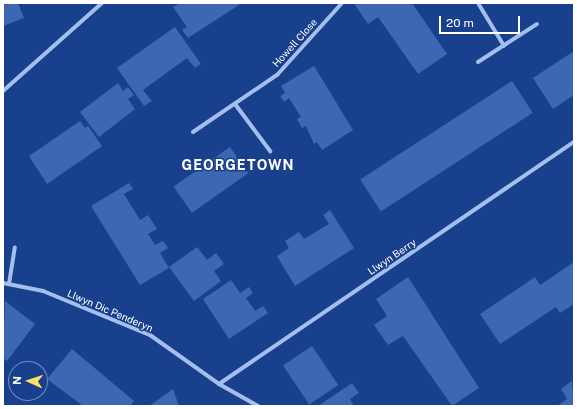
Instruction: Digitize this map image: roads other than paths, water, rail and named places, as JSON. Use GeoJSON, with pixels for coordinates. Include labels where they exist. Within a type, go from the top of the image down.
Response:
{"type":"FeatureCollection","features":[{"type":"Feature","properties":{"kind":"street"},"geometry":{"type":"LineString","coordinates":[[3,91],[102,3]]}},
{"type":"Feature","properties":{"kind":"street","name":"Howell Close"},"geometry":{"type":"LineString","coordinates":[[193,132],[277,75],[342,3]]}},
{"type":"Feature","properties":{"kind":"street"},"geometry":{"type":"LineString","coordinates":[[478,3],[504,46]]}},
{"type":"Feature","properties":{"kind":"street"},"geometry":{"type":"LineString","coordinates":[[478,62],[537,24]]}},
{"type":"Feature","properties":{"kind":"street"},"geometry":{"type":"LineString","coordinates":[[236,104],[270,151]]}},
{"type":"Feature","properties":{"kind":"street","name":"Llwyn Berry"},"geometry":{"type":"LineString","coordinates":[[219,384],[574,142]]}},
{"type":"Feature","properties":{"kind":"street"},"geometry":{"type":"LineString","coordinates":[[9,284],[15,247]]}},
{"type":"Feature","properties":{"kind":"street","name":"Llwyn Dic Penderyn"},"geometry":{"type":"LineString","coordinates":[[3,283],[43,291],[150,336],[219,384],[258,406]]}},
{"type":"Feature","properties":{"kind":"district","name":"GEORGETOWN"},"geometry":{"type":"Point","coordinates":[238,165]}}]}
